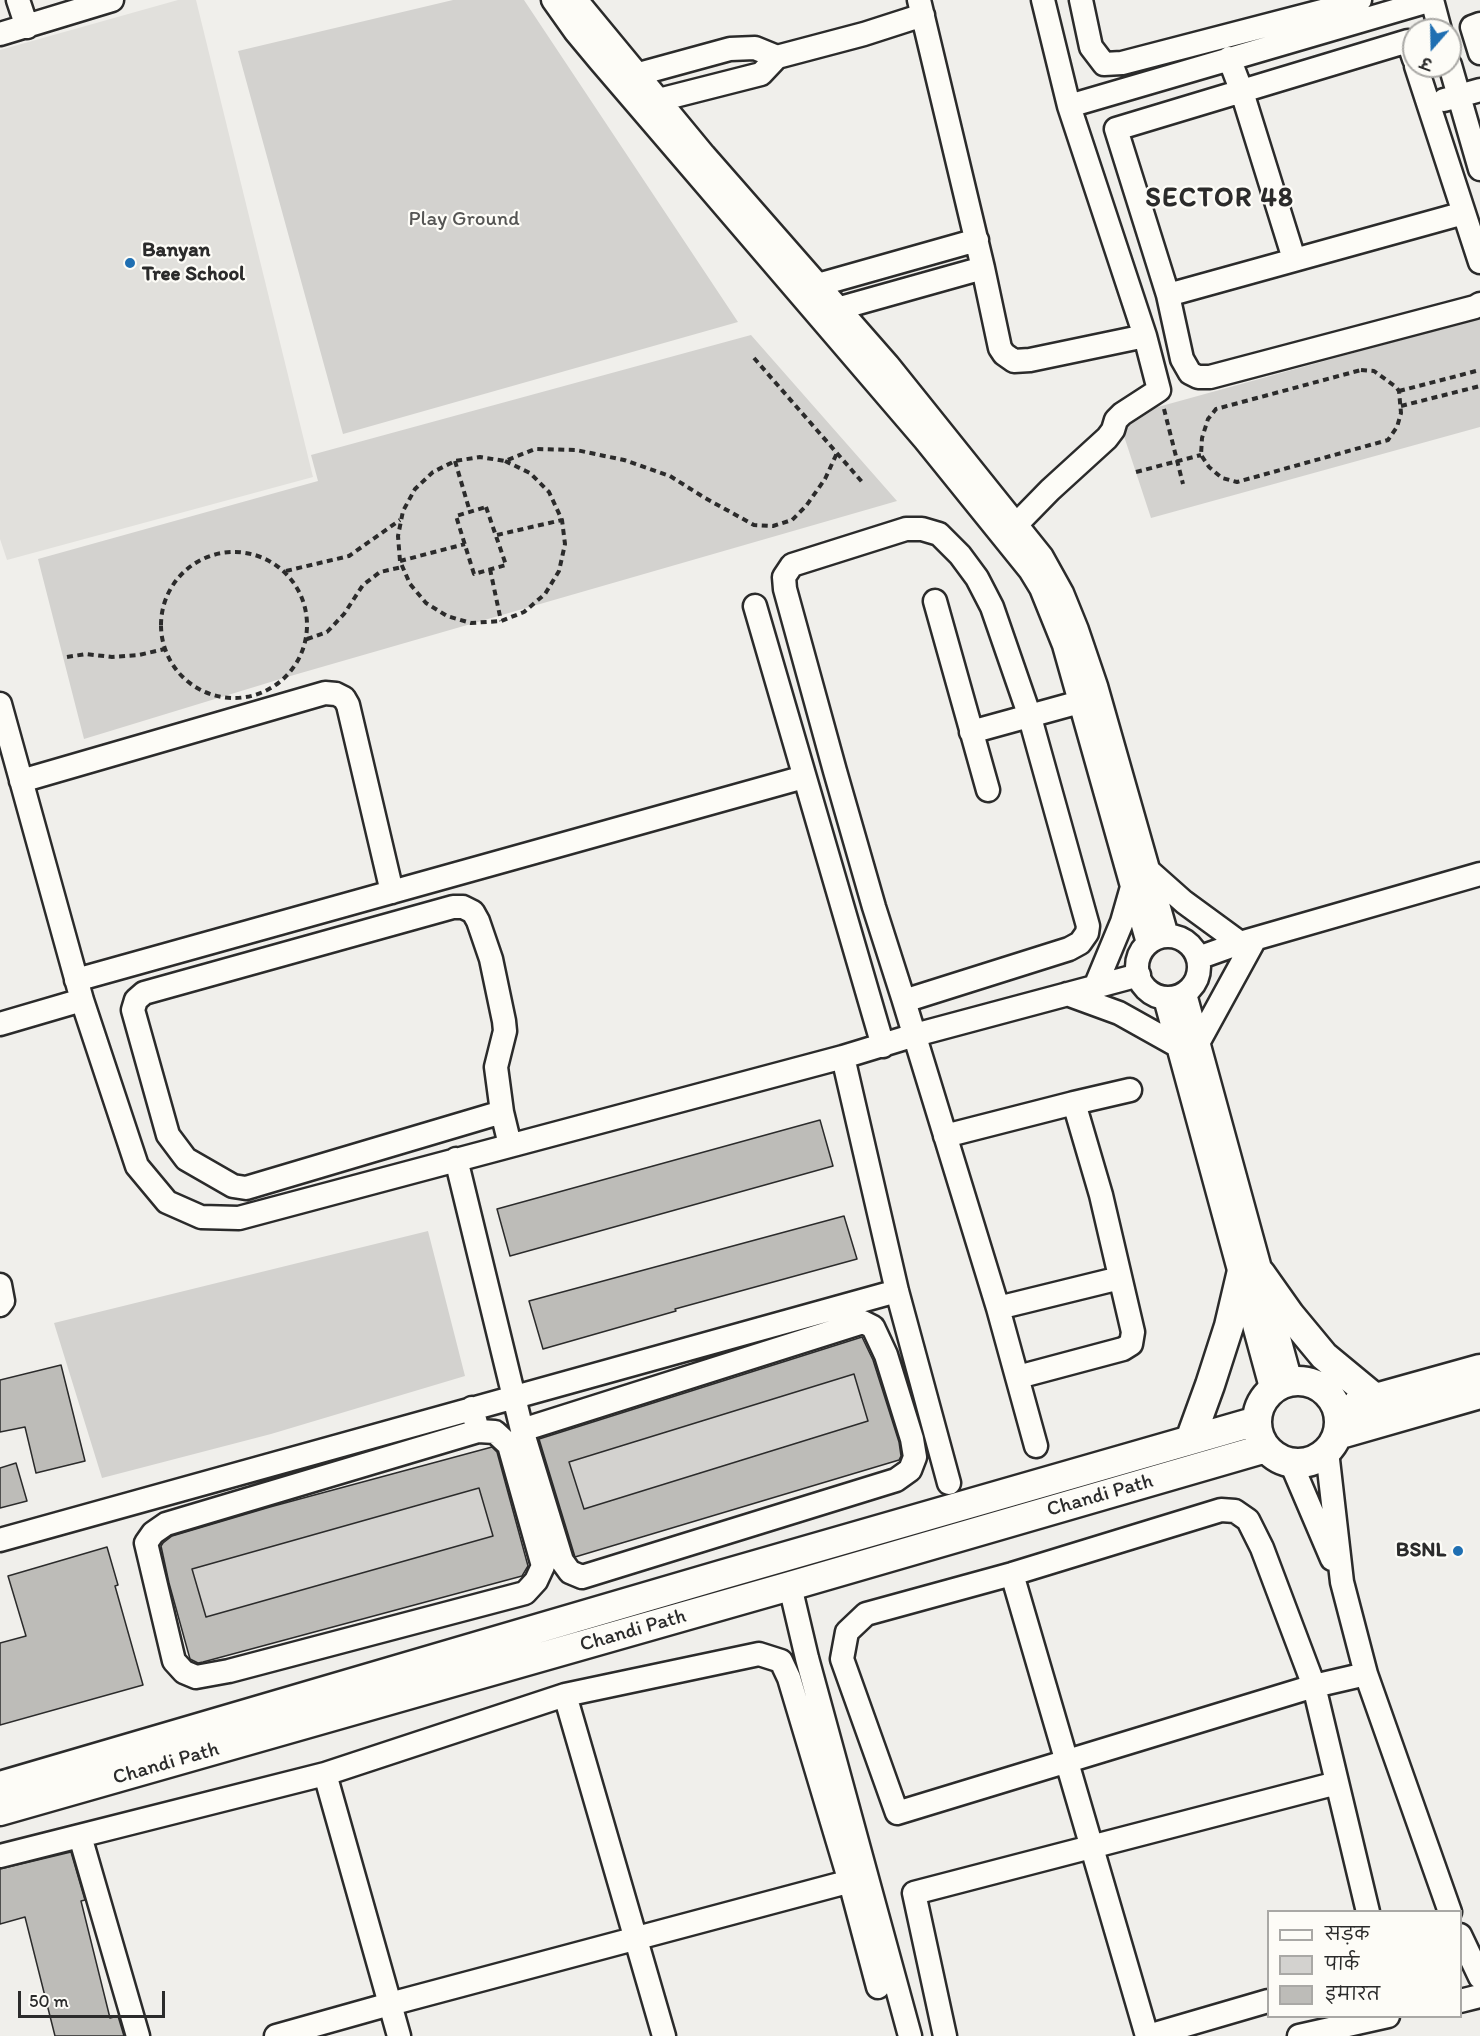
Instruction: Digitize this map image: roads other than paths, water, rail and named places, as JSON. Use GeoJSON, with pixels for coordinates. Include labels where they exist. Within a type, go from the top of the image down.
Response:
{"type":"FeatureCollection","features":[{"type":"Feature","properties":{"kind":"main road"},"geometry":{"type":"LineString","coordinates":[[1248,1263],[1324,1356],[1376,1399]]}},
{"type":"Feature","properties":{"kind":"main road"},"geometry":{"type":"LineString","coordinates":[[1190,1440],[1210,1385],[1248,1263]]}},
{"type":"Feature","properties":{"kind":"main road"},"geometry":{"type":"LineString","coordinates":[[1334,1432],[1330,1397],[1319,1388],[1305,1382],[1282,1386],[1264,1399],[1259,1410],[1257,1421],[1259,1435],[1266,1448],[1277,1457],[1291,1463],[1310,1461],[1334,1432],[1376,1399],[1480,1369]]}},
{"type":"Feature","properties":{"kind":"main road"},"geometry":{"type":"LineString","coordinates":[[1334,1432],[1480,1394]]}},
{"type":"Feature","properties":{"kind":"main road","name":"Chandi Path"},"geometry":{"type":"LineString","coordinates":[[0,1786],[1257,1421]]}},
{"type":"Feature","properties":{"kind":"main road","name":"Chandi Path"},"geometry":{"type":"LineString","coordinates":[[0,1811],[1266,1448]]}},
{"type":"Feature","properties":{"kind":"street"},"geometry":{"type":"LineString","coordinates":[[18,0],[27,27]]}},
{"type":"Feature","properties":{"kind":"street"},"geometry":{"type":"LineString","coordinates":[[0,34],[112,0]]}},
{"type":"Feature","properties":{"kind":"street"},"geometry":{"type":"LineString","coordinates":[[553,0],[575,31],[627,77]]}},
{"type":"Feature","properties":{"kind":"street"},"geometry":{"type":"LineString","coordinates":[[576,0],[627,77],[828,311],[925,440],[1011,531],[1042,557],[1062,593],[1096,686],[1148,870],[1158,940]]}},
{"type":"Feature","properties":{"kind":"street"},"geometry":{"type":"LineString","coordinates":[[1011,531],[1078,463],[1107,438],[1116,420],[1122,414],[1159,390],[1145,336],[1069,106],[1043,0]]}},
{"type":"Feature","properties":{"kind":"street"},"geometry":{"type":"LineString","coordinates":[[1081,0],[1091,47],[1104,64],[1122,63],[1360,0]]}},
{"type":"Feature","properties":{"kind":"street"},"geometry":{"type":"LineString","coordinates":[[1069,106],[1432,0],[1437,18]]}},
{"type":"Feature","properties":{"kind":"street"},"geometry":{"type":"LineString","coordinates":[[648,103],[761,74],[777,57],[921,7],[977,240],[1000,348],[1004,354],[1014,361],[1030,360],[1145,336]]}},
{"type":"Feature","properties":{"kind":"street"},"geometry":{"type":"LineString","coordinates":[[1480,24],[1472,27],[1480,53]]}},
{"type":"Feature","properties":{"kind":"street"},"geometry":{"type":"LineString","coordinates":[[1402,43],[1116,129],[1168,295],[1182,359],[1190,373],[1198,377],[1210,377],[1480,304]]}},
{"type":"Feature","properties":{"kind":"street"},"geometry":{"type":"LineString","coordinates":[[627,77],[730,49],[755,48],[777,57]]}},
{"type":"Feature","properties":{"kind":"street"},"geometry":{"type":"LineString","coordinates":[[1229,58],[1242,92],[1294,259]]}},
{"type":"Feature","properties":{"kind":"street"},"geometry":{"type":"LineString","coordinates":[[1420,78],[1480,262]]}},
{"type":"Feature","properties":{"kind":"street"},"geometry":{"type":"LineString","coordinates":[[1459,78],[1469,93],[1480,169]]}},
{"type":"Feature","properties":{"kind":"street"},"geometry":{"type":"LineString","coordinates":[[1429,105],[1469,93]]}},
{"type":"Feature","properties":{"kind":"street"},"geometry":{"type":"LineString","coordinates":[[1168,295],[1464,213]]}},
{"type":"Feature","properties":{"kind":"street"},"geometry":{"type":"LineString","coordinates":[[808,288],[977,240]]}},
{"type":"Feature","properties":{"kind":"street"},"geometry":{"type":"LineString","coordinates":[[828,311],[983,268]]}},
{"type":"Feature","properties":{"kind":"street"},"geometry":{"type":"LineString","coordinates":[[904,1000],[1069,949],[1080,943],[1087,933],[1088,926],[1029,714],[992,607],[960,555],[939,534],[922,529],[906,529],[792,565],[784,576],[785,589],[874,907],[998,1308],[1036,1446]]}},
{"type":"Feature","properties":{"kind":"street"},"geometry":{"type":"LineString","coordinates":[[1011,531],[1041,588],[1064,645],[1132,886],[1158,940]]}},
{"type":"Feature","properties":{"kind":"street"},"geometry":{"type":"LineString","coordinates":[[935,601],[987,790]]}},
{"type":"Feature","properties":{"kind":"street"},"geometry":{"type":"LineString","coordinates":[[755,606],[883,1046]]}},
{"type":"Feature","properties":{"kind":"street"},"geometry":{"type":"LineString","coordinates":[[21,781],[325,693],[336,694],[344,698],[348,705],[392,892]]}},
{"type":"Feature","properties":{"kind":"street"},"geometry":{"type":"LineString","coordinates":[[971,732],[1029,714],[1080,702]]}},
{"type":"Feature","properties":{"kind":"street"},"geometry":{"type":"LineString","coordinates":[[0,704],[79,990],[137,1166],[167,1202],[201,1217],[239,1218],[843,1057],[915,1035],[1139,975]]}},
{"type":"Feature","properties":{"kind":"street"},"geometry":{"type":"LineString","coordinates":[[0,1024],[79,990],[125,966],[804,777]]}},
{"type":"Feature","properties":{"kind":"street"},"geometry":{"type":"LineString","coordinates":[[1148,870],[1184,902],[1248,941]]}},
{"type":"Feature","properties":{"kind":"street"},"geometry":{"type":"LineString","coordinates":[[1198,958],[1248,941],[1480,874]]}},
{"type":"Feature","properties":{"kind":"street"},"geometry":{"type":"LineString","coordinates":[[1095,987],[1122,922],[1132,886]]}},
{"type":"Feature","properties":{"kind":"street"},"geometry":{"type":"LineString","coordinates":[[502,1112],[246,1188],[233,1186],[186,1160],[168,1135],[133,1010],[136,1000],[144,993],[453,907],[463,907],[474,912],[478,921],[491,959],[502,1010],[505,1031],[496,1067],[502,1112],[510,1145]]}},
{"type":"Feature","properties":{"kind":"street"},"geometry":{"type":"LineString","coordinates":[[1177,937],[1187,942],[1194,949],[1198,958],[1200,968],[1198,978],[1192,987],[1175,996],[1155,995],[1146,989],[1139,975],[1138,960],[1142,951],[1158,940],[1177,937]]}},
{"type":"Feature","properties":{"kind":"street"},"geometry":{"type":"LineString","coordinates":[[1188,1045],[1248,941]]}},
{"type":"Feature","properties":{"kind":"street"},"geometry":{"type":"LineString","coordinates":[[125,966],[136,1000]]}},
{"type":"Feature","properties":{"kind":"street"},"geometry":{"type":"LineString","coordinates":[[1067,994],[1188,1045]]}},
{"type":"Feature","properties":{"kind":"street"},"geometry":{"type":"LineString","coordinates":[[1175,996],[1282,1386]]}},
{"type":"Feature","properties":{"kind":"street"},"geometry":{"type":"LineString","coordinates":[[843,1057],[897,1291],[949,1482]]}},
{"type":"Feature","properties":{"kind":"street"},"geometry":{"type":"LineString","coordinates":[[945,1136],[1130,1090]]}},
{"type":"Feature","properties":{"kind":"street"},"geometry":{"type":"LineString","coordinates":[[1018,1377],[1124,1349],[1131,1344],[1133,1332],[1101,1195],[1074,1103]]}},
{"type":"Feature","properties":{"kind":"street"},"geometry":{"type":"LineString","coordinates":[[456,1160],[522,1430],[562,1561],[570,1572],[582,1577],[897,1480],[910,1470],[915,1457],[912,1439],[886,1355],[873,1327],[863,1322],[522,1430]]}},
{"type":"Feature","properties":{"kind":"street"},"geometry":{"type":"LineString","coordinates":[[998,1308],[1120,1278]]}},
{"type":"Feature","properties":{"kind":"street"},"geometry":{"type":"LineString","coordinates":[[0,1285],[3,1301],[0,1305]]}},
{"type":"Feature","properties":{"kind":"street"},"geometry":{"type":"LineString","coordinates":[[0,1540],[897,1291]]}},
{"type":"Feature","properties":{"kind":"street"},"geometry":{"type":"LineString","coordinates":[[472,1408],[478,1431]]}},
{"type":"Feature","properties":{"kind":"street"},"geometry":{"type":"LineString","coordinates":[[478,1431],[495,1432],[509,1445],[543,1566],[536,1581],[525,1593],[229,1671],[196,1677],[184,1672],[174,1661],[146,1543],[153,1533],[166,1524],[478,1431]]}},
{"type":"Feature","properties":{"kind":"street"},"geometry":{"type":"LineString","coordinates":[[1334,1432],[1342,1582]]}},
{"type":"Feature","properties":{"kind":"street"},"geometry":{"type":"LineString","coordinates":[[1291,1463],[1342,1582],[1366,1674],[1450,1910]]}},
{"type":"Feature","properties":{"kind":"street"},"geometry":{"type":"LineString","coordinates":[[146,1499],[153,1533]]}},
{"type":"Feature","properties":{"kind":"street"},"geometry":{"type":"LineString","coordinates":[[1366,1674],[1314,1686],[897,1813],[842,1659],[847,1632],[866,1614],[1012,1574],[1221,1510],[1235,1511],[1248,1520],[1262,1548],[1314,1686],[1368,1910]]}},
{"type":"Feature","properties":{"kind":"street"},"geometry":{"type":"LineString","coordinates":[[1012,1574],[1147,2036],[1267,2002]]}},
{"type":"Feature","properties":{"kind":"street"},"geometry":{"type":"LineString","coordinates":[[790,1586],[858,1879],[878,1987]]}},
{"type":"Feature","properties":{"kind":"street"},"geometry":{"type":"LineString","coordinates":[[0,1856],[325,1774],[566,1695],[759,1654],[781,1661],[789,1678],[910,2036]]}},
{"type":"Feature","properties":{"kind":"street"},"geometry":{"type":"LineString","coordinates":[[566,1695],[664,2036]]}},
{"type":"Feature","properties":{"kind":"street"},"geometry":{"type":"LineString","coordinates":[[325,1774],[399,2036]]}},
{"type":"Feature","properties":{"kind":"street"},"geometry":{"type":"LineString","coordinates":[[945,2036],[914,1893],[1337,1783]]}},
{"type":"Feature","properties":{"kind":"street"},"geometry":{"type":"LineString","coordinates":[[80,1836],[138,2036]]}},
{"type":"Feature","properties":{"kind":"street"},"geometry":{"type":"LineString","coordinates":[[276,2036],[858,1879]]}},
{"type":"Feature","properties":{"kind":"street"},"geometry":{"type":"LineString","coordinates":[[1462,1937],[1480,1977]]}},
{"type":"Feature","properties":{"kind":"street"},"geometry":{"type":"LineString","coordinates":[[1462,2001],[1480,1996]]}},
{"type":"Feature","properties":{"kind":"street"},"geometry":{"type":"LineString","coordinates":[[1299,2036],[1379,2018]]}},
{"type":"Feature","properties":{"kind":"place","name":"Banyan Tree School"},"geometry":{"type":"Point","coordinates":[130,263]}},
{"type":"Feature","properties":{"kind":"place","name":"BSNL"},"geometry":{"type":"Point","coordinates":[1458,1551]}},
{"type":"Feature","properties":{"kind":"district","name":"SECTOR 48"},"geometry":{"type":"Point","coordinates":[1220,199]}},
{"type":"Feature","properties":{"kind":"park label","name":"Play Ground"},"geometry":{"type":"Point","coordinates":[464,220]}}]}
